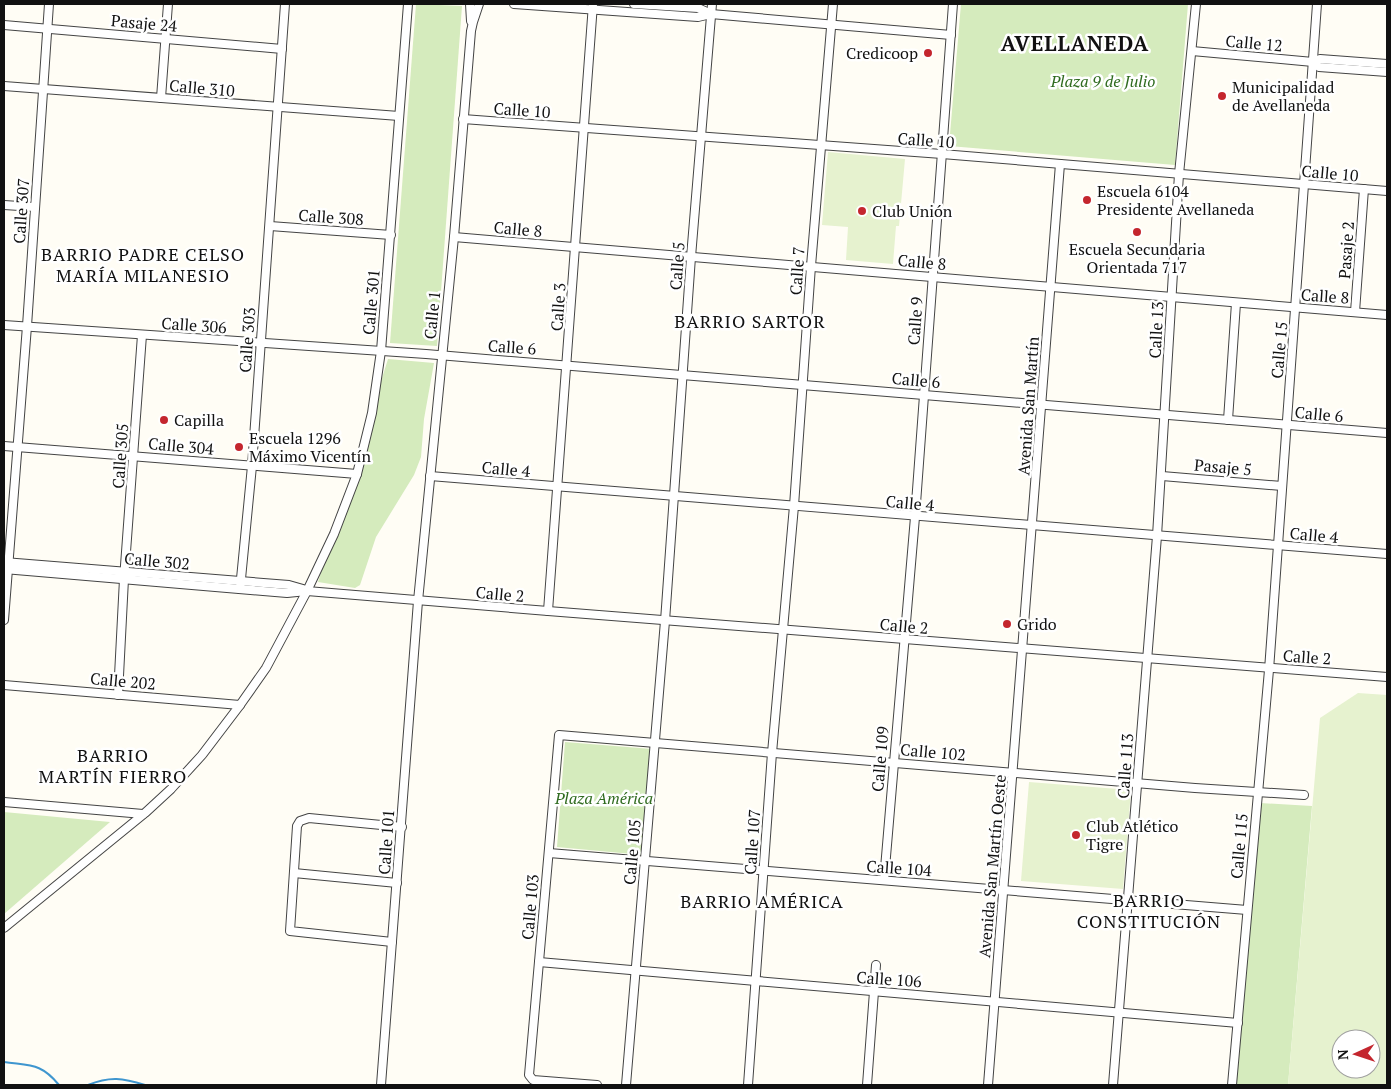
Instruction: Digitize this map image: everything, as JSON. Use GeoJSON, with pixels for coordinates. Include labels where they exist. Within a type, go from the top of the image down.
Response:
{"type":"FeatureCollection","features":[{"type":"Feature","properties":{"kind":"street","name":"Calle 307"},"geometry":{"type":"LineString","coordinates":[[4,620],[6,566],[18,447],[49,4]]}},
{"type":"Feature","properties":{"kind":"street"},"geometry":{"type":"LineString","coordinates":[[161,98],[168,4]]}},
{"type":"Feature","properties":{"kind":"street","name":"Calle 303"},"geometry":{"type":"LineString","coordinates":[[240,585],[252,466],[285,4]]}},
{"type":"Feature","properties":{"kind":"street","name":"Calle 301"},"geometry":{"type":"LineString","coordinates":[[4,928],[144,814],[186,773],[240,705],[266,668],[307,591],[334,534],[357,474],[372,413],[381,351],[408,4]]}},
{"type":"Feature","properties":{"kind":"street","name":"Calle 1"},"geometry":{"type":"LineString","coordinates":[[418,601],[454,237],[471,31],[470,4]]}},
{"type":"Feature","properties":{"kind":"street","name":"Calle 1"},"geometry":{"type":"LineString","coordinates":[[471,31],[479,4]]}},
{"type":"Feature","properties":{"kind":"street"},"geometry":{"type":"LineString","coordinates":[[514,4],[593,6],[698,17],[711,14],[951,35]]}},
{"type":"Feature","properties":{"kind":"street"},"geometry":{"type":"LineString","coordinates":[[634,4],[698,8],[711,14]]}},
{"type":"Feature","properties":{"kind":"street","name":"Calle 5"},"geometry":{"type":"LineString","coordinates":[[665,621],[700,137],[712,4]]}},
{"type":"Feature","properties":{"kind":"street","name":"Calle 7"},"geometry":{"type":"LineString","coordinates":[[784,630],[833,4]]}},
{"type":"Feature","properties":{"kind":"street","name":"Calle 9"},"geometry":{"type":"LineString","coordinates":[[904,639],[954,4]]}},
{"type":"Feature","properties":{"kind":"street","name":"Calle 13"},"geometry":{"type":"LineString","coordinates":[[1147,658],[1162,476],[1179,174],[1196,4]]}},
{"type":"Feature","properties":{"kind":"street","name":"Calle 15"},"geometry":{"type":"LineString","coordinates":[[1269,668],[1318,4]]}},
{"type":"Feature","properties":{"kind":"street","name":"Calle 3"},"geometry":{"type":"LineString","coordinates":[[548,611],[593,6]]}},
{"type":"Feature","properties":{"kind":"street","name":"Pasaje 24"},"geometry":{"type":"LineString","coordinates":[[4,25],[282,49]]}},
{"type":"Feature","properties":{"kind":"street","name":"Calle 12"},"geometry":{"type":"LineString","coordinates":[[1192,51],[1313,62],[1320,59],[1387,64]]}},
{"type":"Feature","properties":{"kind":"street","name":"Calle 12"},"geometry":{"type":"LineString","coordinates":[[1313,62],[1319,67],[1387,72]]}},
{"type":"Feature","properties":{"kind":"street","name":"Calle 310"},"geometry":{"type":"LineString","coordinates":[[4,86],[398,116]]}},
{"type":"Feature","properties":{"kind":"street","name":"Calle 10"},"geometry":{"type":"LineString","coordinates":[[463,119],[942,154],[1387,191]]}},
{"type":"Feature","properties":{"kind":"street","name":"Avenida San Martín"},"geometry":{"type":"LineString","coordinates":[[1023,649],[1060,164]]}},
{"type":"Feature","properties":{"kind":"street","name":"Pasaje 2"},"geometry":{"type":"LineString","coordinates":[[1355,312],[1364,189]]}},
{"type":"Feature","properties":{"kind":"street"},"geometry":{"type":"LineString","coordinates":[[4,204],[35,207]]}},
{"type":"Feature","properties":{"kind":"street","name":"Calle 308"},"geometry":{"type":"LineString","coordinates":[[270,226],[391,235]]}},
{"type":"Feature","properties":{"kind":"street","name":"Calle 8"},"geometry":{"type":"LineString","coordinates":[[454,237],[1387,315]]}},
{"type":"Feature","properties":{"kind":"street"},"geometry":{"type":"LineString","coordinates":[[1228,420],[1236,303]]}},
{"type":"Feature","properties":{"kind":"street","name":"Calle 306"},"geometry":{"type":"LineString","coordinates":[[4,324],[442,355]]}},
{"type":"Feature","properties":{"kind":"street","name":"Calle 305"},"geometry":{"type":"LineString","coordinates":[[118,695],[142,335]]}},
{"type":"Feature","properties":{"kind":"street","name":"Calle 6"},"geometry":{"type":"LineString","coordinates":[[442,355],[1387,433]]}},
{"type":"Feature","properties":{"kind":"street","name":"Calle 304"},"geometry":{"type":"LineString","coordinates":[[4,446],[357,474]]}},
{"type":"Feature","properties":{"kind":"street","name":"Calle 4"},"geometry":{"type":"LineString","coordinates":[[430,476],[1032,527],[1387,554]]}},
{"type":"Feature","properties":{"kind":"street","name":"Pasaje 5"},"geometry":{"type":"LineString","coordinates":[[1162,476],[1282,486]]}},
{"type":"Feature","properties":{"kind":"street","name":"Calle 302"},"geometry":{"type":"LineString","coordinates":[[6,566],[240,585],[287,593],[307,591],[418,601]]}},
{"type":"Feature","properties":{"kind":"street","name":"Calle 2"},"geometry":{"type":"LineString","coordinates":[[418,601],[1387,677]]}},
{"type":"Feature","properties":{"kind":"street","name":"Calle 101"},"geometry":{"type":"LineString","coordinates":[[381,1085],[418,601]]}},
{"type":"Feature","properties":{"kind":"street","name":"Calle 105"},"geometry":{"type":"LineString","coordinates":[[626,1085],[665,621]]}},
{"type":"Feature","properties":{"kind":"street","name":"Calle 107"},"geometry":{"type":"LineString","coordinates":[[748,1085],[772,753],[784,630]]}},
{"type":"Feature","properties":{"kind":"street","name":"Calle 109"},"geometry":{"type":"LineString","coordinates":[[884,880],[904,639]]}},
{"type":"Feature","properties":{"kind":"street","name":"Avenida San Martín Oeste"},"geometry":{"type":"LineString","coordinates":[[988,1085],[1023,649]]}},
{"type":"Feature","properties":{"kind":"street","name":"Calle 113"},"geometry":{"type":"LineString","coordinates":[[1113,1085],[1147,658]]}},
{"type":"Feature","properties":{"kind":"street","name":"Calle 115"},"geometry":{"type":"LineString","coordinates":[[1232,1085],[1269,668]]}},
{"type":"Feature","properties":{"kind":"street","name":"Calle 202"},"geometry":{"type":"LineString","coordinates":[[4,685],[240,705]]}},
{"type":"Feature","properties":{"kind":"street","name":"Calle 102"},"geometry":{"type":"LineString","coordinates":[[559,735],[1304,795]]}},
{"type":"Feature","properties":{"kind":"street","name":"Calle 103"},"geometry":{"type":"LineString","coordinates":[[559,735],[529,1075],[533,1080],[597,1085]]}},
{"type":"Feature","properties":{"kind":"street"},"geometry":{"type":"LineString","coordinates":[[4,802],[144,814]]}},
{"type":"Feature","properties":{"kind":"street"},"geometry":{"type":"LineString","coordinates":[[392,942],[290,931],[297,826],[300,821],[309,818],[402,827]]}},
{"type":"Feature","properties":{"kind":"street","name":"Calle 104"},"geometry":{"type":"LineString","coordinates":[[549,853],[1247,910]]}},
{"type":"Feature","properties":{"kind":"street"},"geometry":{"type":"LineString","coordinates":[[294,873],[397,883]]}},
{"type":"Feature","properties":{"kind":"street","name":"Calle 106"},"geometry":{"type":"LineString","coordinates":[[539,962],[875,992],[995,1000],[1238,1023]]}},
{"type":"Feature","properties":{"kind":"street"},"geometry":{"type":"LineString","coordinates":[[867,1085],[876,965]]}},
{"type":"Feature","properties":{"kind":"green space"},"geometry":{"type":"Polygon","coordinates":[[[416,4],[462,6],[437,346],[390,343],[416,4]]]}},
{"type":"Feature","properties":{"kind":"green space","name":"Plaza 9 de Julio"},"geometry":{"type":"Polygon","coordinates":[[[961,4],[1188,4],[1175,165],[949,146],[961,4]]]}},
{"type":"Feature","properties":{"kind":"green space","name":"Club Unión"},"geometry":{"type":"Polygon","coordinates":[[[828,152],[905,159],[899,226],[896,226],[893,264],[846,260],[848,227],[822,225],[828,152]]]}},
{"type":"Feature","properties":{"kind":"green space"},"geometry":{"type":"Polygon","coordinates":[[[388,359],[434,363],[424,419],[421,457],[414,475],[376,537],[360,585],[355,588],[318,582],[388,359]]]}},
{"type":"Feature","properties":{"kind":"green space"},"geometry":{"type":"Polygon","coordinates":[[[1358,693],[1387,695],[1387,1085],[1288,1085],[1320,718],[1358,693]]]}},
{"type":"Feature","properties":{"kind":"green space","name":"Plaza América"},"geometry":{"type":"Polygon","coordinates":[[[565,742],[652,749],[643,855],[557,847],[565,742]]]}},
{"type":"Feature","properties":{"kind":"green space","name":"Club Atlético Tigre"},"geometry":{"type":"Polygon","coordinates":[[[1029,782],[1131,790],[1123,889],[1021,881],[1029,782]]]}},
{"type":"Feature","properties":{"kind":"green space"},"geometry":{"type":"Polygon","coordinates":[[[1260,803],[1312,806],[1288,1085],[1236,1085],[1260,803]]]}},
{"type":"Feature","properties":{"kind":"green space"},"geometry":{"type":"Polygon","coordinates":[[[4,812],[110,822],[4,914],[4,812]]]}},
{"type":"Feature","properties":{"kind":"waterway"},"geometry":{"type":"LineString","coordinates":[[4,1062],[29,1065],[41,1069],[59,1085]]}},
{"type":"Feature","properties":{"kind":"waterway"},"geometry":{"type":"LineString","coordinates":[[88,1085],[110,1079],[145,1085]]}},
{"type":"Feature","properties":{"kind":"place","name":"Credicoop"},"geometry":{"type":"Point","coordinates":[928,53]}},
{"type":"Feature","properties":{"kind":"place","name":"Municipalidad de Avellaneda"},"geometry":{"type":"Point","coordinates":[1222,96]}},
{"type":"Feature","properties":{"kind":"place","name":"Escuela 6104 Presidente Avellaneda"},"geometry":{"type":"Point","coordinates":[1087,200]}},
{"type":"Feature","properties":{"kind":"place","name":"Club Unión"},"geometry":{"type":"Point","coordinates":[862,211]}},
{"type":"Feature","properties":{"kind":"place","name":"Escuela Secundaria Orientada 717"},"geometry":{"type":"Point","coordinates":[1137,232]}},
{"type":"Feature","properties":{"kind":"place","name":"Capilla"},"geometry":{"type":"Point","coordinates":[164,420]}},
{"type":"Feature","properties":{"kind":"place","name":"Escuela 1296 Máximo Vicentín"},"geometry":{"type":"Point","coordinates":[239,447]}},
{"type":"Feature","properties":{"kind":"place","name":"Grido"},"geometry":{"type":"Point","coordinates":[1007,624]}},
{"type":"Feature","properties":{"kind":"place","name":"Club Atlético Tigre"},"geometry":{"type":"Point","coordinates":[1076,835]}},
{"type":"Feature","properties":{"kind":"district","name":"AVELLANEDA"},"geometry":{"type":"Point","coordinates":[1075,43]}},
{"type":"Feature","properties":{"kind":"district","name":"BARRIO PADRE CELSO MARÍA MILANESIO"},"geometry":{"type":"Point","coordinates":[143,264]}},
{"type":"Feature","properties":{"kind":"district","name":"BARRIO SARTOR"},"geometry":{"type":"Point","coordinates":[750,321]}},
{"type":"Feature","properties":{"kind":"district","name":"BARRIO MARTÍN FIERRO"},"geometry":{"type":"Point","coordinates":[113,765]}},
{"type":"Feature","properties":{"kind":"district","name":"BARRIO AMÉRICA"},"geometry":{"type":"Point","coordinates":[762,901]}},
{"type":"Feature","properties":{"kind":"district","name":"BARRIO CONSTITUCIÓN"},"geometry":{"type":"Point","coordinates":[1149,910]}}]}
